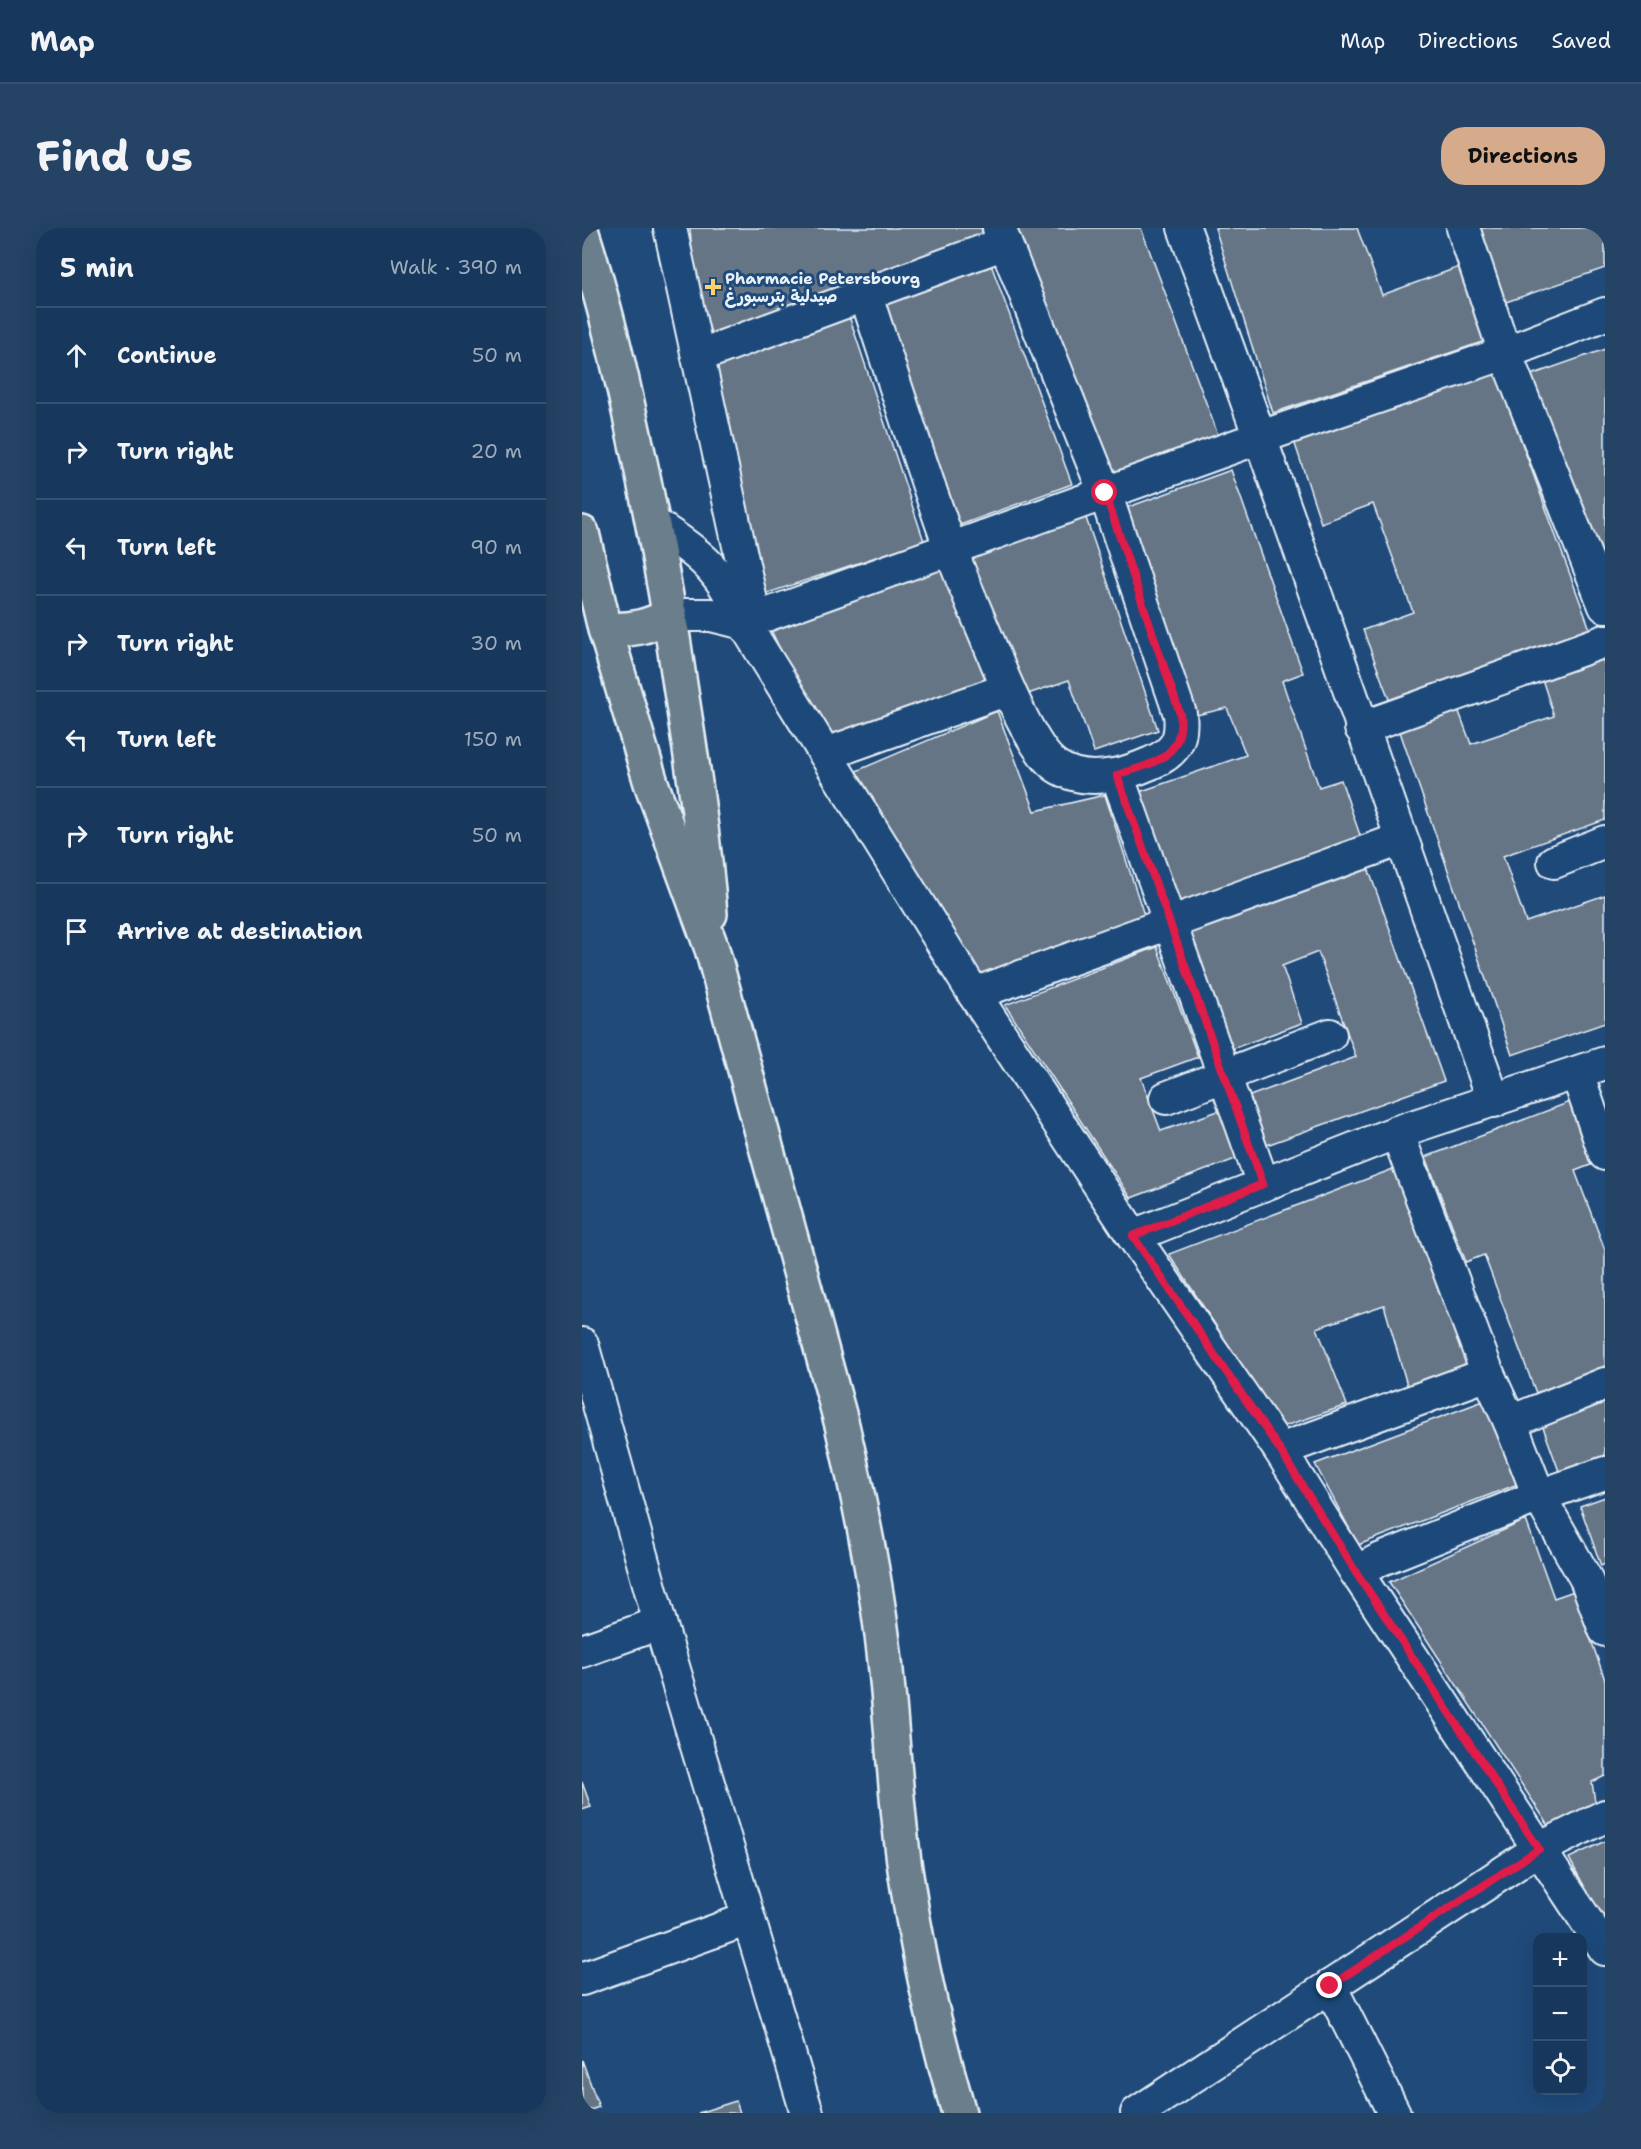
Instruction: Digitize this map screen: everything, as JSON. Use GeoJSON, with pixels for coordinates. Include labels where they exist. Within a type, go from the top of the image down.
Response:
{"type":"FeatureCollection","features":[{"type":"Feature","properties":{"kind":"main road"},"geometry":{"type":"LineString","coordinates":[[582,233],[597,333],[654,524],[702,831],[712,949]]}},
{"type":"Feature","properties":{"kind":"main road"},"geometry":{"type":"LineString","coordinates":[[582,533],[604,629],[651,783],[712,949],[842,1425],[858,1494],[882,1635],[895,1788],[905,1870],[937,2031],[960,2113]]}},
{"type":"Feature","properties":{"kind":"main road"},"geometry":{"type":"LineString","coordinates":[[604,629],[637,629],[670,615]]}},
{"type":"Feature","properties":{"kind":"street"},"geometry":{"type":"LineString","coordinates":[[670,228],[698,356],[750,621]]}},
{"type":"Feature","properties":{"kind":"street"},"geometry":{"type":"LineString","coordinates":[[1184,228],[1261,437],[1361,728],[1494,1101]]}},
{"type":"Feature","properties":{"kind":"street"},"geometry":{"type":"LineString","coordinates":[[1463,228],[1505,353],[1605,606]]}},
{"type":"Feature","properties":{"kind":"street"},"geometry":{"type":"LineString","coordinates":[[698,356],[865,293],[1002,236],[1105,493],[1180,714],[1182,727],[1173,749],[1165,757],[1117,775],[1101,777],[1081,776],[1064,771],[1042,753],[1008,689],[950,548],[865,293]]}},
{"type":"Feature","properties":{"kind":"street"},"geometry":{"type":"LineString","coordinates":[[670,615],[711,615],[750,621],[1261,437],[1505,353],[1605,314]]}},
{"type":"Feature","properties":{"kind":"street"},"geometry":{"type":"LineString","coordinates":[[654,524],[697,552],[726,584],[750,621],[826,754],[974,994],[1133,1236],[1280,1450],[1356,1572],[1605,1949]]}},
{"type":"Feature","properties":{"kind":"street"},"geometry":{"type":"LineString","coordinates":[[1361,728],[1605,641]]}},
{"type":"Feature","properties":{"kind":"street"},"geometry":{"type":"LineString","coordinates":[[826,754],[1008,689]]}},
{"type":"Feature","properties":{"kind":"street"},"geometry":{"type":"LineString","coordinates":[[1117,775],[1263,1184]]}},
{"type":"Feature","properties":{"kind":"street"},"geometry":{"type":"LineString","coordinates":[[974,994],[1401,839]]}},
{"type":"Feature","properties":{"kind":"street"},"geometry":{"type":"LineString","coordinates":[[1554,862],[1605,842]]}},
{"type":"Feature","properties":{"kind":"street"},"geometry":{"type":"LineString","coordinates":[[1166,1098],[1330,1035]]}},
{"type":"Feature","properties":{"kind":"street"},"geometry":{"type":"LineString","coordinates":[[1133,1236],[1397,1132],[1591,1068],[1605,1154]]}},
{"type":"Feature","properties":{"kind":"street"},"geometry":{"type":"LineString","coordinates":[[1397,1132],[1488,1374],[1539,1496],[1596,1576],[1605,1630]]}},
{"type":"Feature","properties":{"kind":"street"},"geometry":{"type":"LineString","coordinates":[[582,1344],[660,1623],[807,2113]]}},
{"type":"Feature","properties":{"kind":"street"},"geometry":{"type":"LineString","coordinates":[[1280,1450],[1488,1374]]}},
{"type":"Feature","properties":{"kind":"street"},"geometry":{"type":"LineString","coordinates":[[1510,1422],[1605,1384]]}},
{"type":"Feature","properties":{"kind":"street"},"geometry":{"type":"LineString","coordinates":[[1356,1572],[1379,1560],[1539,1496],[1605,1473]]}},
{"type":"Feature","properties":{"kind":"street"},"geometry":{"type":"LineString","coordinates":[[582,1651],[660,1623]]}},
{"type":"Feature","properties":{"kind":"street"},"geometry":{"type":"LineString","coordinates":[[1137,2113],[1539,1849],[1605,1816]]}},
{"type":"Feature","properties":{"kind":"street"},"geometry":{"type":"LineString","coordinates":[[582,1979],[748,1919]]}},
{"type":"Feature","properties":{"kind":"street"},"geometry":{"type":"LineString","coordinates":[[1330,1986],[1394,2113]]}},
{"type":"Feature","properties":{"kind":"building"},"geometry":{"type":"Polygon","coordinates":[[[690,228],[981,228],[983,234],[711,333],[694,279],[690,228]]]}},
{"type":"Feature","properties":{"kind":"building"},"geometry":{"type":"Polygon","coordinates":[[[1014,228],[1141,228],[1218,435],[1107,477],[1014,228]]]}},
{"type":"Feature","properties":{"kind":"building"},"geometry":{"type":"Polygon","coordinates":[[[1215,228],[1357,228],[1382,295],[1462,266],[1488,340],[1273,413],[1215,228]]]}},
{"type":"Feature","properties":{"kind":"building"},"geometry":{"type":"Polygon","coordinates":[[[1477,228],[1605,228],[1605,268],[1503,303],[1477,228]]]}},
{"type":"Feature","properties":{"kind":"building"},"geometry":{"type":"Polygon","coordinates":[[[989,259],[1072,484],[960,525],[878,299],[989,259]]]}},
{"type":"Feature","properties":{"kind":"building"},"geometry":{"type":"Polygon","coordinates":[[[848,313],[924,541],[753,598],[711,362],[848,313]]]}},
{"type":"Feature","properties":{"kind":"building"},"geometry":{"type":"Polygon","coordinates":[[[1605,349],[1605,583],[1531,375],[1605,349]]]}},
{"type":"Feature","properties":{"kind":"building"},"geometry":{"type":"Polygon","coordinates":[[[1494,367],[1590,629],[1390,702],[1363,630],[1413,612],[1373,504],[1321,523],[1294,441],[1494,367]]]}},
{"type":"Feature","properties":{"kind":"building"},"geometry":{"type":"Polygon","coordinates":[[[1231,470],[1303,673],[1282,681],[1319,787],[1341,780],[1362,841],[1181,906],[1139,792],[1246,755],[1227,708],[1192,716],[1123,509],[1231,470]]]}},
{"type":"Feature","properties":{"kind":"building"},"geometry":{"type":"Polygon","coordinates":[[[1085,515],[1158,730],[1094,752],[1069,680],[1019,697],[971,555],[1085,515]]]}},
{"type":"Feature","properties":{"kind":"building"},"geometry":{"type":"Polygon","coordinates":[[[946,563],[993,686],[825,745],[771,630],[946,563]]]}},
{"type":"Feature","properties":{"kind":"building"},"geometry":{"type":"Polygon","coordinates":[[[1602,658],[1605,666],[1605,820],[1503,856],[1526,922],[1605,895],[1605,1023],[1512,1055],[1399,729],[1458,709],[1471,744],[1554,716],[1542,679],[1602,658]]]}},
{"type":"Feature","properties":{"kind":"building"},"geometry":{"type":"Polygon","coordinates":[[[997,711],[1035,811],[1105,795],[1144,915],[979,976],[856,771],[997,711]]]}},
{"type":"Feature","properties":{"kind":"building"},"geometry":{"type":"Polygon","coordinates":[[[1368,868],[1444,1081],[1264,1146],[1247,1097],[1356,1057],[1318,952],[1282,966],[1302,1023],[1229,1050],[1187,933],[1368,868]]]}},
{"type":"Feature","properties":{"kind":"building"},"geometry":{"type":"Polygon","coordinates":[[[1157,947],[1198,1057],[1141,1078],[1161,1131],[1221,1110],[1238,1158],[1131,1198],[1005,1005],[1157,947]]]}},
{"type":"Feature","properties":{"kind":"building"},"geometry":{"type":"Polygon","coordinates":[[[1570,1102],[1593,1164],[1575,1171],[1605,1250],[1605,1367],[1536,1393],[1484,1255],[1466,1262],[1426,1157],[1570,1102]]]}},
{"type":"Feature","properties":{"kind":"building"},"geometry":{"type":"Polygon","coordinates":[[[1401,1166],[1475,1364],[1407,1385],[1384,1305],[1317,1328],[1347,1405],[1282,1427],[1169,1254],[1401,1166]]]}},
{"type":"Feature","properties":{"kind":"building"},"geometry":{"type":"Polygon","coordinates":[[[1605,1392],[1605,1458],[1560,1474],[1539,1416],[1605,1392]]]}},
{"type":"Feature","properties":{"kind":"building"},"geometry":{"type":"Polygon","coordinates":[[[1486,1400],[1518,1484],[1358,1545],[1315,1464],[1486,1400]]]}},
{"type":"Feature","properties":{"kind":"building"},"geometry":{"type":"Polygon","coordinates":[[[1605,1497],[1605,1564],[1601,1566],[1580,1506],[1605,1497]]]}},
{"type":"Feature","properties":{"kind":"building"},"geometry":{"type":"Polygon","coordinates":[[[1526,1520],[1554,1598],[1574,1591],[1605,1680],[1605,1776],[1592,1782],[1596,1808],[1549,1826],[1389,1582],[1526,1520]]]}},
{"type":"Feature","properties":{"kind":"building"},"geometry":{"type":"Polygon","coordinates":[[[582,1782],[591,1807],[582,1810],[582,1782]]]}},
{"type":"Feature","properties":{"kind":"building"},"geometry":{"type":"Polygon","coordinates":[[[1605,1841],[1605,1918],[1590,1897],[1569,1858],[1605,1841]]]}},
{"type":"Feature","properties":{"kind":"building"},"geometry":{"type":"Polygon","coordinates":[[[582,2060],[599,2107],[582,2113],[582,2060]]]}},
{"type":"Feature","properties":{"kind":"building"},"geometry":{"type":"Polygon","coordinates":[[[736,2101],[740,2113],[698,2113],[736,2101]]]}},
{"type":"Feature","properties":{"kind":"place","name":"Pharmacie Petersbourg صيدلية بترسبورغ"},"geometry":{"type":"Point","coordinates":[713,287]}},
{"type":"Feature","properties":{"kind":"route"},"geometry":{"type":"LineString","coordinates":[[1105,493],[1180,714],[1182,727],[1173,749],[1165,757],[1117,775],[1263,1184],[1133,1236],[1280,1450],[1356,1572],[1539,1849],[1330,1986]]}}]}
